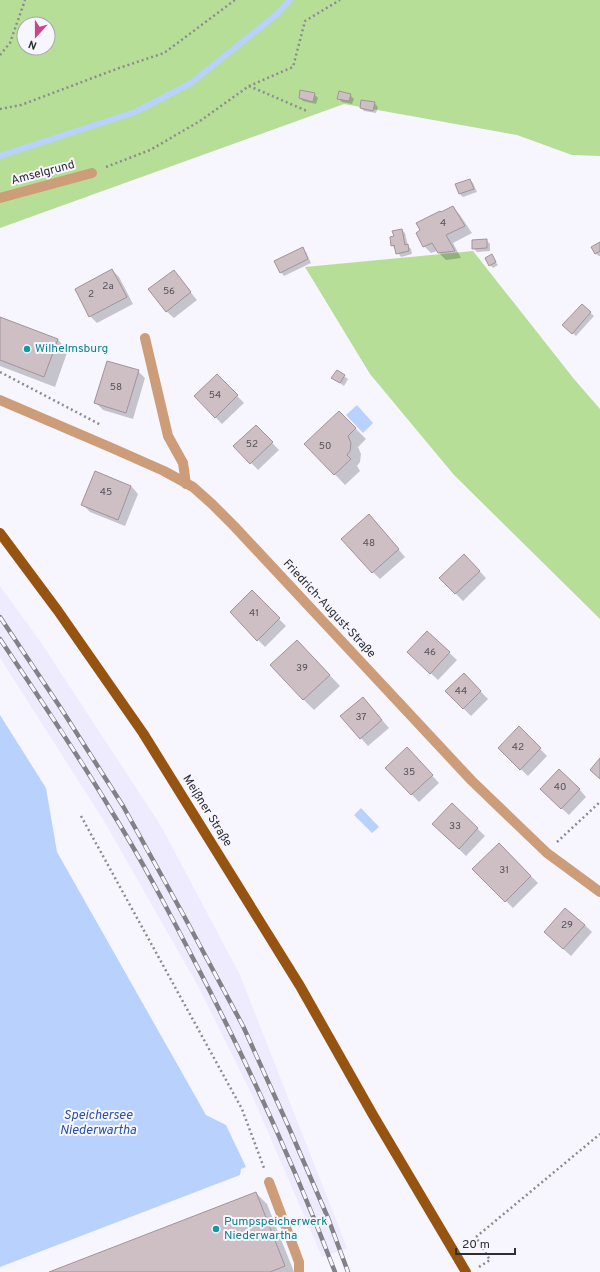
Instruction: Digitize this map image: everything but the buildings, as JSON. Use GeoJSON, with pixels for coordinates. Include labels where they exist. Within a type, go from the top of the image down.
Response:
{"type":"FeatureCollection","features":[{"type":"Feature","properties":{"kind":"main road","name":"Meißner Straße"},"geometry":{"type":"LineString","coordinates":[[0,533],[58,611],[143,733],[300,986],[373,1115],[466,1272]]}},
{"type":"Feature","properties":{"kind":"street","name":"Amselgrund"},"geometry":{"type":"LineString","coordinates":[[0,198],[92,172]]}},
{"type":"Feature","properties":{"kind":"street"},"geometry":{"type":"LineString","coordinates":[[145,338],[168,436],[183,463],[186,484]]}},
{"type":"Feature","properties":{"kind":"street","name":"Friedrich-August-Straße"},"geometry":{"type":"LineString","coordinates":[[0,400],[164,471],[192,487],[228,520],[472,781],[547,852],[600,892]]}},
{"type":"Feature","properties":{"kind":"street"},"geometry":{"type":"LineString","coordinates":[[269,1182],[299,1262],[299,1271]]}},
{"type":"Feature","properties":{"kind":"path"},"geometry":{"type":"LineString","coordinates":[[0,55],[10,43],[25,0]]}},
{"type":"Feature","properties":{"kind":"path"},"geometry":{"type":"LineString","coordinates":[[0,109],[21,104],[164,53],[235,0]]}},
{"type":"Feature","properties":{"kind":"path"},"geometry":{"type":"LineString","coordinates":[[92,172],[150,150],[200,120],[249,86],[293,67],[305,21],[340,0]]}},
{"type":"Feature","properties":{"kind":"path"},"geometry":{"type":"LineString","coordinates":[[249,86],[307,111]]}},
{"type":"Feature","properties":{"kind":"path"},"geometry":{"type":"LineString","coordinates":[[0,372],[106,428]]}},
{"type":"Feature","properties":{"kind":"path"},"geometry":{"type":"LineString","coordinates":[[547,852],[600,802]]}},
{"type":"Feature","properties":{"kind":"path"},"geometry":{"type":"LineString","coordinates":[[81,816],[242,1108],[269,1182]]}},
{"type":"Feature","properties":{"kind":"path"},"geometry":{"type":"LineString","coordinates":[[477,1268],[490,1260],[476,1237],[600,1134]]}},
{"type":"Feature","properties":{"kind":"shaded area"},"geometry":{"type":"Polygon","coordinates":[[[0,586],[40,641],[161,826],[240,975],[347,1248],[322,1257],[252,1095],[198,986],[104,821],[0,658],[0,586]]]}},
{"type":"Feature","properties":{"kind":"green space"},"geometry":{"type":"Polygon","coordinates":[[[0,0],[600,0],[600,156],[572,155],[517,135],[344,104],[0,228],[0,0]]]}},
{"type":"Feature","properties":{"kind":"green space"},"geometry":{"type":"Polygon","coordinates":[[[473,251],[574,379],[600,409],[600,619],[454,475],[370,374],[305,267],[473,251]]]}},
{"type":"Feature","properties":{"kind":"water"},"geometry":{"type":"Polygon","coordinates":[[[357,405],[373,423],[363,433],[346,415],[357,405]]]}},
{"type":"Feature","properties":{"kind":"water","name":"Speichersee Niederwartha"},"geometry":{"type":"Polygon","coordinates":[[[0,715],[46,788],[57,852],[206,1115],[226,1125],[246,1167],[241,1169],[240,1175],[0,1267],[0,715]]]}},
{"type":"Feature","properties":{"kind":"water"},"geometry":{"type":"Polygon","coordinates":[[[361,808],[379,827],[372,833],[354,815],[361,808]]]}},
{"type":"Feature","properties":{"kind":"waterway"},"geometry":{"type":"LineString","coordinates":[[0,156],[135,112],[191,83],[277,14],[290,0]]}},
{"type":"Feature","properties":{"kind":"railway"},"geometry":{"type":"LineString","coordinates":[[0,617],[62,710],[123,806],[243,1026],[328,1218],[348,1272]]}},
{"type":"Feature","properties":{"kind":"railway"},"geometry":{"type":"LineString","coordinates":[[0,639],[99,790],[135,850],[166,908],[253,1079],[304,1194],[335,1272]]}},
{"type":"Feature","properties":{"kind":"place","name":"Wilhelmsburg"},"geometry":{"type":"Point","coordinates":[27,349]}},
{"type":"Feature","properties":{"kind":"place","name":"Pumpspeicherwerk Niederwartha"},"geometry":{"type":"Point","coordinates":[216,1229]}}]}
